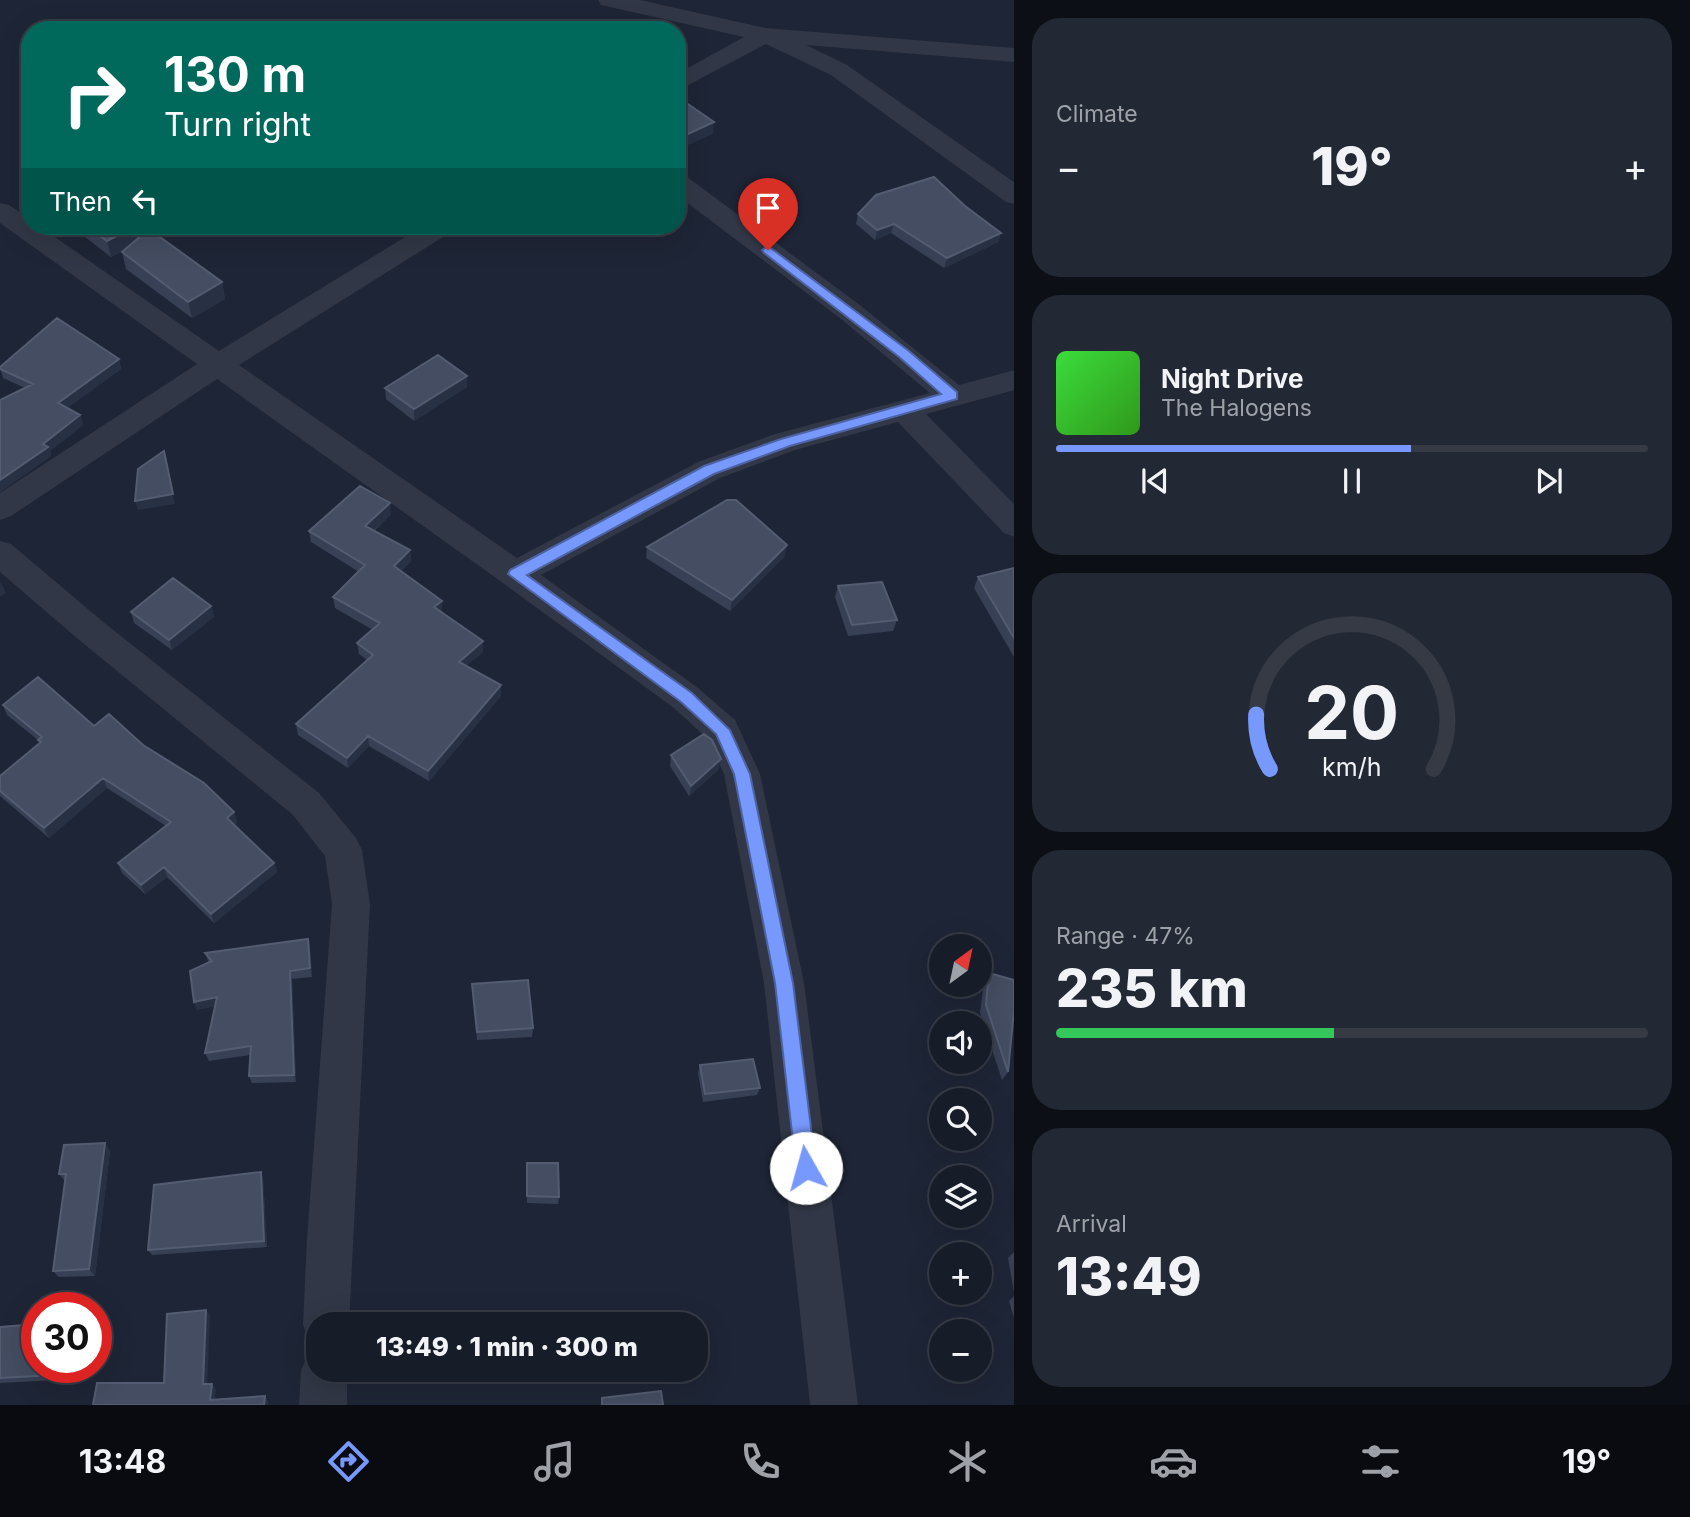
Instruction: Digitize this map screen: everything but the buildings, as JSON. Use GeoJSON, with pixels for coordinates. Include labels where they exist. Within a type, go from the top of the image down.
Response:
{"type":"FeatureCollection","features":[{"type":"Feature","properties":{"kind":"street"},"geometry":{"type":"LineString","coordinates":[[609,0],[765,35],[1014,55]]}},
{"type":"Feature","properties":{"kind":"street"},"geometry":{"type":"LineString","coordinates":[[686,79],[765,35]]}},
{"type":"Feature","properties":{"kind":"street"},"geometry":{"type":"LineString","coordinates":[[765,35],[839,70],[1014,197]]}},
{"type":"Feature","properties":{"kind":"street"},"geometry":{"type":"LineString","coordinates":[[686,189],[840,303],[952,396]]}},
{"type":"Feature","properties":{"kind":"street"},"geometry":{"type":"LineString","coordinates":[[0,211],[21,226]]}},
{"type":"Feature","properties":{"kind":"street"},"geometry":{"type":"LineString","coordinates":[[34,235],[515,574],[686,698],[722,730],[742,774],[784,983],[834,1405]]}},
{"type":"Feature","properties":{"kind":"street"},"geometry":{"type":"LineString","coordinates":[[0,508],[217,365],[427,235]]}},
{"type":"Feature","properties":{"kind":"street"},"geometry":{"type":"LineString","coordinates":[[515,574],[709,470],[786,442],[1014,380]]}},
{"type":"Feature","properties":{"kind":"street"},"geometry":{"type":"LineString","coordinates":[[903,409],[1014,524]]}},
{"type":"Feature","properties":{"kind":"street"},"geometry":{"type":"LineString","coordinates":[[0,553],[90,630],[197,713],[306,804],[343,850],[351,905],[326,1312]]}},
{"type":"Feature","properties":{"kind":"street"},"geometry":{"type":"LineString","coordinates":[[323,1405],[324,1382]]}},
{"type":"Feature","properties":{"kind":"route"},"geometry":{"type":"LineString","coordinates":[[768,250],[904,354],[952,396],[786,442],[709,470],[515,574],[686,698],[722,730],[742,774],[784,983],[806,1168]]}}]}
